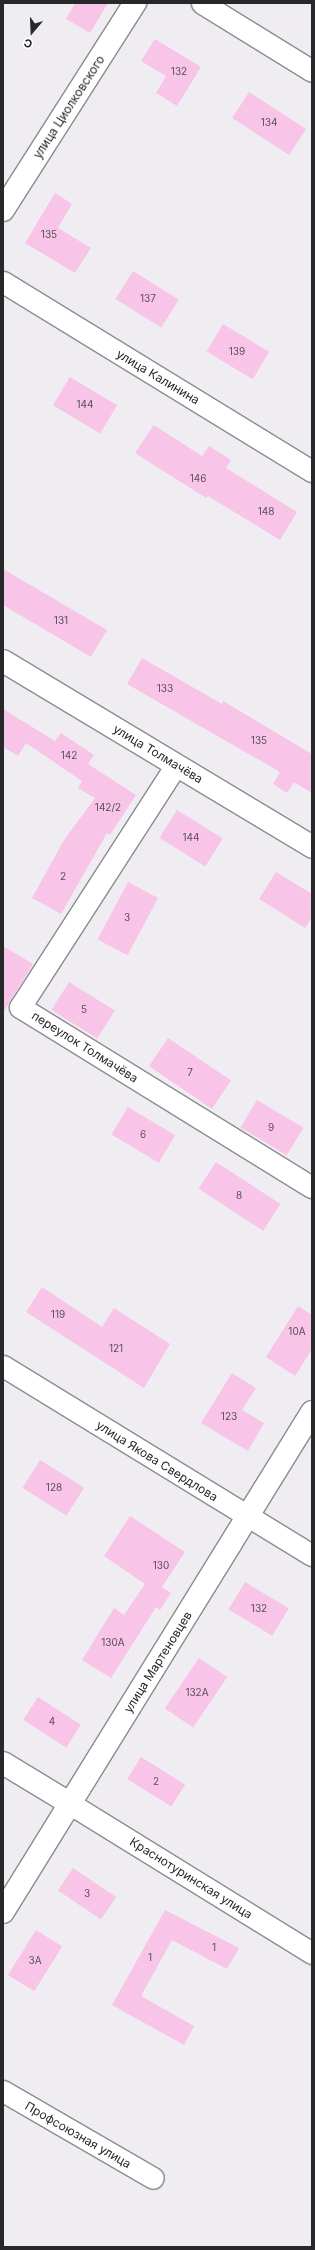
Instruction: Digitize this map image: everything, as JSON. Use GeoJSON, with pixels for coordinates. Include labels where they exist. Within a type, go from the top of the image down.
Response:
{"type":"FeatureCollection","features":[{"type":"Feature","properties":{"kind":"street","name":"улица Циолковского"},"geometry":{"type":"LineString","coordinates":[[3,210],[135,3]]}},
{"type":"Feature","properties":{"kind":"street"},"geometry":{"type":"LineString","coordinates":[[202,3],[312,71]]}},
{"type":"Feature","properties":{"kind":"street","name":"улица Калинина"},"geometry":{"type":"LineString","coordinates":[[3,282],[312,471]]}},
{"type":"Feature","properties":{"kind":"street","name":"улица Толмачёва"},"geometry":{"type":"LineString","coordinates":[[3,661],[312,847]]}},
{"type":"Feature","properties":{"kind":"street","name":"переулок Толмачёва"},"geometry":{"type":"LineString","coordinates":[[176,765],[20,1007],[312,1187]]}},
{"type":"Feature","properties":{"kind":"street","name":"улица Якова Свердлова"},"geometry":{"type":"LineString","coordinates":[[3,1366],[248,1518],[312,1555]]}},
{"type":"Feature","properties":{"kind":"street","name":"улица Мартеновцев"},"geometry":{"type":"LineString","coordinates":[[3,1912],[69,1803],[248,1518],[312,1412]]}},
{"type":"Feature","properties":{"kind":"street"},"geometry":{"type":"LineString","coordinates":[[3,1763],[69,1803]]}},
{"type":"Feature","properties":{"kind":"street","name":"Краснотуринская улица"},"geometry":{"type":"LineString","coordinates":[[69,1803],[312,1953]]}},
{"type":"Feature","properties":{"kind":"street","name":"Профсоюзная улица"},"geometry":{"type":"LineString","coordinates":[[3,2091],[153,2178]]}},
{"type":"Feature","properties":{"kind":"building"},"geometry":{"type":"Polygon","coordinates":[[[75,3],[108,3],[90,33],[66,19],[75,3]]]}},
{"type":"Feature","properties":{"kind":"building"},"geometry":{"type":"Polygon","coordinates":[[[155,39],[201,67],[177,106],[156,93],[166,76],[141,61],[155,39]]]}},
{"type":"Feature","properties":{"kind":"building"},"geometry":{"type":"Polygon","coordinates":[[[249,92],[306,129],[289,155],[232,118],[249,92]]]}},
{"type":"Feature","properties":{"kind":"building"},"geometry":{"type":"Polygon","coordinates":[[[55,193],[72,204],[58,228],[91,248],[75,273],[25,243],[55,193]]]}},
{"type":"Feature","properties":{"kind":"building"},"geometry":{"type":"Polygon","coordinates":[[[133,271],[179,300],[161,328],[116,299],[133,271]]]}},
{"type":"Feature","properties":{"kind":"building"},"geometry":{"type":"Polygon","coordinates":[[[223,324],[269,352],[253,379],[207,351],[223,324]]]}},
{"type":"Feature","properties":{"kind":"building"},"geometry":{"type":"Polygon","coordinates":[[[70,377],[117,405],[100,434],[53,405],[70,377]]]}},
{"type":"Feature","properties":{"kind":"building"},"geometry":{"type":"Polygon","coordinates":[[[154,425],[202,456],[209,446],[231,460],[226,468],[297,512],[280,540],[208,496],[206,498],[135,453],[154,425]]]}},
{"type":"Feature","properties":{"kind":"building"},"geometry":{"type":"Polygon","coordinates":[[[3,569],[107,630],[91,657],[3,605],[3,569]]]}},
{"type":"Feature","properties":{"kind":"building"},"geometry":{"type":"Polygon","coordinates":[[[142,658],[222,704],[223,701],[312,754],[312,793],[294,782],[287,793],[273,784],[280,772],[127,684],[142,658]]]}},
{"type":"Feature","properties":{"kind":"building"},"geometry":{"type":"Polygon","coordinates":[[[3,709],[55,741],[61,733],[94,755],[88,764],[136,795],[110,835],[107,833],[61,914],[32,898],[64,840],[95,798],[78,788],[82,781],[26,743],[18,756],[3,747],[3,709]]]}},
{"type":"Feature","properties":{"kind":"building"},"geometry":{"type":"Polygon","coordinates":[[[177,810],[223,839],[205,867],[160,838],[177,810]]]}},
{"type":"Feature","properties":{"kind":"building"},"geometry":{"type":"Polygon","coordinates":[[[276,872],[312,894],[312,917],[305,928],[259,899],[276,872]]]}},
{"type":"Feature","properties":{"kind":"building"},"geometry":{"type":"Polygon","coordinates":[[[128,882],[158,898],[128,955],[97,939],[128,882]]]}},
{"type":"Feature","properties":{"kind":"building"},"geometry":{"type":"Polygon","coordinates":[[[3,946],[33,964],[3,1013],[3,946]]]}},
{"type":"Feature","properties":{"kind":"building"},"geometry":{"type":"Polygon","coordinates":[[[69,982],[115,1011],[97,1039],[52,1010],[69,982]]]}},
{"type":"Feature","properties":{"kind":"building"},"geometry":{"type":"Polygon","coordinates":[[[168,1038],[231,1080],[212,1109],[149,1066],[168,1038]]]}},
{"type":"Feature","properties":{"kind":"building"},"geometry":{"type":"Polygon","coordinates":[[[257,1100],[303,1128],[287,1155],[241,1127],[257,1100]]]}},
{"type":"Feature","properties":{"kind":"building"},"geometry":{"type":"Polygon","coordinates":[[[128,1107],[175,1135],[159,1163],[112,1134],[128,1107]]]}},
{"type":"Feature","properties":{"kind":"building"},"geometry":{"type":"Polygon","coordinates":[[[216,1162],[281,1204],[263,1231],[199,1189],[216,1162]]]}},
{"type":"Feature","properties":{"kind":"building"},"geometry":{"type":"Polygon","coordinates":[[[42,1287],[102,1327],[114,1308],[170,1344],[144,1388],[26,1312],[42,1287]]]}},
{"type":"Feature","properties":{"kind":"building"},"geometry":{"type":"Polygon","coordinates":[[[298,1306],[312,1315],[312,1349],[295,1376],[266,1357],[298,1306]]]}},
{"type":"Feature","properties":{"kind":"building"},"geometry":{"type":"Polygon","coordinates":[[[232,1373],[256,1388],[242,1410],[264,1423],[248,1451],[201,1423],[232,1373]]]}},
{"type":"Feature","properties":{"kind":"building"},"geometry":{"type":"Polygon","coordinates":[[[40,1460],[84,1488],[67,1516],[23,1488],[40,1460]]]}},
{"type":"Feature","properties":{"kind":"building"},"geometry":{"type":"Polygon","coordinates":[[[130,1516],[185,1552],[162,1587],[171,1593],[160,1610],[156,1607],[111,1678],[82,1660],[114,1608],[124,1615],[145,1584],[104,1556],[130,1516]]]}},
{"type":"Feature","properties":{"kind":"building"},"geometry":{"type":"Polygon","coordinates":[[[245,1582],[289,1608],[272,1636],[229,1609],[245,1582]]]}},
{"type":"Feature","properties":{"kind":"building"},"geometry":{"type":"Polygon","coordinates":[[[199,1658],[227,1677],[193,1728],[165,1709],[199,1658]]]}},
{"type":"Feature","properties":{"kind":"building"},"geometry":{"type":"Polygon","coordinates":[[[38,1697],[81,1725],[66,1747],[23,1720],[38,1697]]]}},
{"type":"Feature","properties":{"kind":"building"},"geometry":{"type":"Polygon","coordinates":[[[141,1757],[185,1785],[171,1807],[127,1779],[141,1757]]]}},
{"type":"Feature","properties":{"kind":"building"},"geometry":{"type":"Polygon","coordinates":[[[73,1868],[116,1897],[101,1919],[58,1890],[73,1868]]]}},
{"type":"Feature","properties":{"kind":"building"},"geometry":{"type":"Polygon","coordinates":[[[165,1910],[239,1948],[227,1969],[172,1940],[141,1996],[194,2026],[184,2045],[112,2005],[165,1910]]]}},
{"type":"Feature","properties":{"kind":"building"},"geometry":{"type":"Polygon","coordinates":[[[36,1930],[62,1946],[34,1991],[8,1975],[36,1930]]]}}]}
